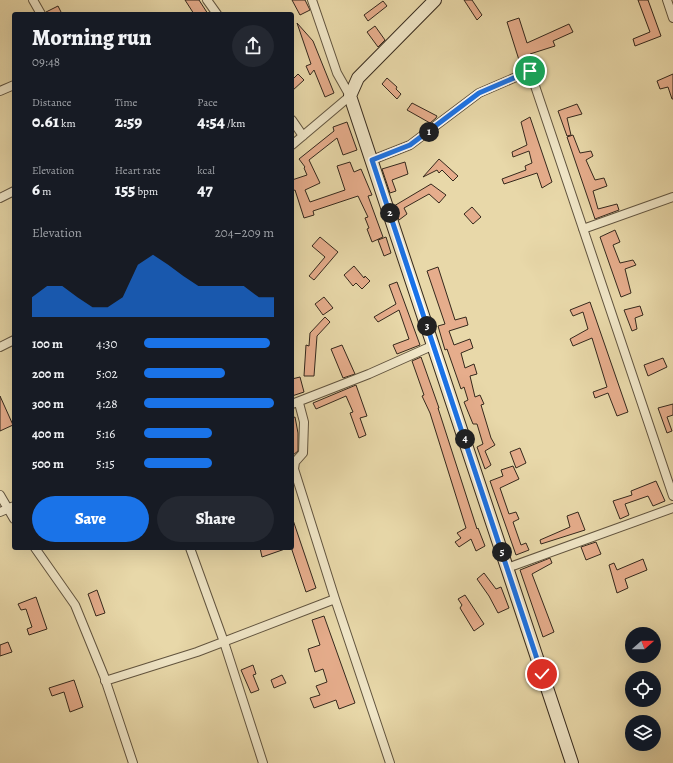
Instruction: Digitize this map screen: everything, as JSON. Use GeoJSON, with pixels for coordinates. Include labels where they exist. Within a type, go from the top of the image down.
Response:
{"type":"FeatureCollection","features":[{"type":"Feature","properties":{"kind":"street"},"geometry":{"type":"LineString","coordinates":[[33,0],[40,12]]}},
{"type":"Feature","properties":{"kind":"street"},"geometry":{"type":"LineString","coordinates":[[207,0],[216,12]]}},
{"type":"Feature","properties":{"kind":"street"},"geometry":{"type":"LineString","coordinates":[[312,0],[337,73],[350,96],[372,160],[572,763]]}},
{"type":"Feature","properties":{"kind":"street"},"geometry":{"type":"LineString","coordinates":[[294,143],[350,96],[358,78],[435,0]]}},
{"type":"Feature","properties":{"kind":"street"},"geometry":{"type":"LineString","coordinates":[[667,0],[673,18]]}},
{"type":"Feature","properties":{"kind":"street"},"geometry":{"type":"LineString","coordinates":[[372,160],[410,145],[479,93],[530,71],[673,496]]}},
{"type":"Feature","properties":{"kind":"street"},"geometry":{"type":"LineString","coordinates":[[0,91],[12,86]]}},
{"type":"Feature","properties":{"kind":"street"},"geometry":{"type":"LineString","coordinates":[[294,123],[303,136]]}},
{"type":"Feature","properties":{"kind":"street"},"geometry":{"type":"LineString","coordinates":[[0,198],[12,192]]}},
{"type":"Feature","properties":{"kind":"street"},"geometry":{"type":"LineString","coordinates":[[583,229],[673,197]]}},
{"type":"Feature","properties":{"kind":"street"},"geometry":{"type":"LineString","coordinates":[[0,347],[12,341]]}},
{"type":"Feature","properties":{"kind":"street"},"geometry":{"type":"LineString","coordinates":[[390,763],[335,599],[294,469],[295,462],[303,454],[304,422],[295,403],[369,374],[434,345]]}},
{"type":"Feature","properties":{"kind":"street"},"geometry":{"type":"LineString","coordinates":[[0,496],[7,509]]}},
{"type":"Feature","properties":{"kind":"street"},"geometry":{"type":"LineString","coordinates":[[507,568],[673,508]]}},
{"type":"Feature","properties":{"kind":"street"},"geometry":{"type":"LineString","coordinates":[[36,550],[75,605],[105,681],[134,763]]}},
{"type":"Feature","properties":{"kind":"street"},"geometry":{"type":"LineString","coordinates":[[191,550],[224,642],[263,763]]}},
{"type":"Feature","properties":{"kind":"street"},"geometry":{"type":"LineString","coordinates":[[105,681],[197,652],[335,599]]}},
{"type":"Feature","properties":{"kind":"building"},"geometry":{"type":"Polygon","coordinates":[[[185,0],[199,0],[207,12],[193,12],[185,0]]]}},
{"type":"Feature","properties":{"kind":"building"},"geometry":{"type":"Polygon","coordinates":[[[292,0],[305,0],[310,10],[300,15],[292,0]]]}},
{"type":"Feature","properties":{"kind":"building"},"geometry":{"type":"Polygon","coordinates":[[[464,0],[472,0],[482,15],[477,20],[464,0]]]}},
{"type":"Feature","properties":{"kind":"building"},"geometry":{"type":"Polygon","coordinates":[[[638,0],[648,0],[661,36],[635,46],[633,39],[650,32],[638,0]]]}},
{"type":"Feature","properties":{"kind":"building"},"geometry":{"type":"Polygon","coordinates":[[[383,1],[387,6],[368,21],[364,15],[383,1]]]}},
{"type":"Feature","properties":{"kind":"building"},"geometry":{"type":"Polygon","coordinates":[[[58,6],[61,12],[46,12],[58,6]]]}},
{"type":"Feature","properties":{"kind":"building"},"geometry":{"type":"Polygon","coordinates":[[[519,18],[527,43],[569,24],[573,32],[553,41],[555,46],[530,54],[531,56],[519,60],[507,22],[519,18]]]}},
{"type":"Feature","properties":{"kind":"building"},"geometry":{"type":"Polygon","coordinates":[[[297,23],[313,41],[334,93],[325,97],[314,70],[310,75],[306,66],[311,64],[297,23]]]}},
{"type":"Feature","properties":{"kind":"building"},"geometry":{"type":"Polygon","coordinates":[[[375,26],[385,40],[378,47],[367,32],[375,26]]]}},
{"type":"Feature","properties":{"kind":"building"},"geometry":{"type":"Polygon","coordinates":[[[298,74],[304,80],[294,89],[294,78],[298,74]]]}},
{"type":"Feature","properties":{"kind":"building"},"geometry":{"type":"Polygon","coordinates":[[[673,74],[672,99],[668,87],[660,89],[657,81],[673,74]]]}},
{"type":"Feature","properties":{"kind":"building"},"geometry":{"type":"Polygon","coordinates":[[[387,78],[397,87],[396,89],[401,94],[397,99],[382,84],[387,78]]]}},
{"type":"Feature","properties":{"kind":"building"},"geometry":{"type":"Polygon","coordinates":[[[412,103],[437,116],[436,118],[430,123],[407,110],[412,103]]]}},
{"type":"Feature","properties":{"kind":"building"},"geometry":{"type":"Polygon","coordinates":[[[577,104],[582,114],[567,118],[571,135],[567,136],[558,111],[577,104]]]}},
{"type":"Feature","properties":{"kind":"building"},"geometry":{"type":"Polygon","coordinates":[[[530,117],[552,182],[542,188],[537,173],[504,184],[502,179],[526,170],[525,166],[532,163],[529,151],[513,157],[512,152],[527,145],[521,122],[530,117]]]}},
{"type":"Feature","properties":{"kind":"building"},"geometry":{"type":"Polygon","coordinates":[[[347,122],[357,150],[343,155],[337,138],[309,160],[320,183],[305,190],[310,202],[345,190],[337,166],[350,162],[354,172],[361,169],[372,195],[368,196],[383,237],[372,242],[365,218],[368,217],[358,196],[313,211],[314,215],[304,218],[294,190],[294,179],[307,175],[304,168],[305,167],[299,159],[334,131],[333,127],[347,122]]]}},
{"type":"Feature","properties":{"kind":"building"},"geometry":{"type":"Polygon","coordinates":[[[573,135],[580,153],[591,151],[593,156],[586,160],[595,180],[604,178],[607,186],[593,191],[598,209],[617,204],[619,210],[595,219],[567,137],[573,135]]]}},
{"type":"Feature","properties":{"kind":"building"},"geometry":{"type":"Polygon","coordinates":[[[439,159],[458,176],[453,181],[442,170],[439,173],[437,170],[423,177],[439,159]]]}},
{"type":"Feature","properties":{"kind":"building"},"geometry":{"type":"Polygon","coordinates":[[[405,162],[408,174],[392,180],[396,191],[390,193],[382,169],[405,162]]]}},
{"type":"Feature","properties":{"kind":"building"},"geometry":{"type":"Polygon","coordinates":[[[431,184],[446,195],[439,203],[429,194],[404,208],[407,214],[399,220],[394,206],[431,184]]]}},
{"type":"Feature","properties":{"kind":"building"},"geometry":{"type":"Polygon","coordinates":[[[472,207],[481,217],[473,224],[464,214],[472,207]]]}},
{"type":"Feature","properties":{"kind":"building"},"geometry":{"type":"Polygon","coordinates":[[[615,230],[620,242],[613,245],[620,263],[633,260],[636,265],[625,269],[631,293],[621,297],[600,237],[615,230]]]}},
{"type":"Feature","properties":{"kind":"building"},"geometry":{"type":"Polygon","coordinates":[[[320,237],[338,252],[314,280],[309,276],[325,257],[312,246],[320,237]]]}},
{"type":"Feature","properties":{"kind":"building"},"geometry":{"type":"Polygon","coordinates":[[[386,237],[391,253],[384,256],[378,240],[386,237]]]}},
{"type":"Feature","properties":{"kind":"building"},"geometry":{"type":"Polygon","coordinates":[[[354,266],[364,278],[365,276],[370,281],[362,289],[356,283],[353,286],[344,275],[354,266]]]}},
{"type":"Feature","properties":{"kind":"building"},"geometry":{"type":"Polygon","coordinates":[[[438,267],[455,320],[466,317],[468,325],[449,331],[454,345],[470,339],[473,348],[461,353],[465,368],[474,364],[477,374],[470,376],[475,397],[480,395],[484,404],[481,405],[491,438],[495,445],[485,451],[491,465],[485,469],[477,447],[483,444],[477,424],[473,424],[464,402],[468,400],[464,387],[461,389],[447,349],[445,350],[438,326],[445,324],[427,271],[438,267]]]}},
{"type":"Feature","properties":{"kind":"building"},"geometry":{"type":"Polygon","coordinates":[[[397,282],[420,345],[397,354],[393,345],[409,339],[399,310],[378,322],[374,317],[396,304],[389,285],[397,282]]]}},
{"type":"Feature","properties":{"kind":"building"},"geometry":{"type":"Polygon","coordinates":[[[324,297],[333,308],[323,315],[315,304],[324,297]]]}},
{"type":"Feature","properties":{"kind":"building"},"geometry":{"type":"Polygon","coordinates":[[[590,302],[628,412],[617,416],[608,393],[595,398],[593,392],[607,387],[592,338],[573,346],[570,339],[588,329],[583,312],[573,316],[570,310],[590,302]]]}},
{"type":"Feature","properties":{"kind":"building"},"geometry":{"type":"Polygon","coordinates":[[[640,306],[643,315],[635,318],[637,329],[632,331],[624,310],[640,306]]]}},
{"type":"Feature","properties":{"kind":"building"},"geometry":{"type":"Polygon","coordinates":[[[325,317],[330,322],[317,336],[314,376],[304,376],[306,345],[309,346],[310,333],[325,317]]]}},
{"type":"Feature","properties":{"kind":"building"},"geometry":{"type":"Polygon","coordinates":[[[342,345],[355,374],[343,378],[331,349],[342,345]]]}},
{"type":"Feature","properties":{"kind":"building"},"geometry":{"type":"Polygon","coordinates":[[[421,357],[439,408],[477,529],[478,528],[485,546],[476,551],[471,539],[459,547],[455,542],[461,538],[457,533],[466,528],[430,413],[422,396],[424,395],[412,361],[421,357]]]}},
{"type":"Feature","properties":{"kind":"building"},"geometry":{"type":"Polygon","coordinates":[[[663,358],[667,367],[648,376],[644,365],[663,358]]]}},
{"type":"Feature","properties":{"kind":"building"},"geometry":{"type":"Polygon","coordinates":[[[300,377],[304,392],[294,395],[294,378],[300,377]]]}},
{"type":"Feature","properties":{"kind":"building"},"geometry":{"type":"Polygon","coordinates":[[[356,385],[367,416],[360,418],[366,435],[359,438],[350,413],[353,412],[346,396],[316,409],[313,403],[356,385]]]}},
{"type":"Feature","properties":{"kind":"building"},"geometry":{"type":"Polygon","coordinates":[[[0,396],[12,425],[0,431],[0,396]]]}},
{"type":"Feature","properties":{"kind":"building"},"geometry":{"type":"Polygon","coordinates":[[[673,404],[673,415],[667,417],[672,431],[667,433],[658,408],[673,404]]]}},
{"type":"Feature","properties":{"kind":"building"},"geometry":{"type":"Polygon","coordinates":[[[294,417],[298,433],[298,451],[294,454],[294,417]]]}},
{"type":"Feature","properties":{"kind":"building"},"geometry":{"type":"Polygon","coordinates":[[[520,448],[526,463],[516,468],[510,452],[520,448]]]}},
{"type":"Feature","properties":{"kind":"building"},"geometry":{"type":"Polygon","coordinates":[[[513,466],[519,479],[500,488],[509,514],[516,512],[519,519],[513,522],[521,545],[526,543],[529,550],[516,555],[490,481],[503,476],[501,470],[513,466]]]}},
{"type":"Feature","properties":{"kind":"building"},"geometry":{"type":"Polygon","coordinates":[[[656,481],[665,501],[653,506],[648,496],[625,504],[629,515],[620,519],[613,501],[632,495],[631,491],[656,481]]]}},
{"type":"Feature","properties":{"kind":"building"},"geometry":{"type":"Polygon","coordinates":[[[578,512],[585,530],[541,544],[540,540],[570,527],[567,516],[578,512]]]}},
{"type":"Feature","properties":{"kind":"building"},"geometry":{"type":"Polygon","coordinates":[[[294,523],[316,588],[306,592],[292,550],[294,550],[294,523]]]}},
{"type":"Feature","properties":{"kind":"building"},"geometry":{"type":"Polygon","coordinates":[[[596,542],[601,554],[586,560],[581,547],[596,542]]]}},
{"type":"Feature","properties":{"kind":"building"},"geometry":{"type":"Polygon","coordinates":[[[260,550],[282,550],[262,557],[260,550]]]}},
{"type":"Feature","properties":{"kind":"building"},"geometry":{"type":"Polygon","coordinates":[[[550,558],[552,563],[532,574],[554,632],[543,637],[520,570],[550,558]]]}},
{"type":"Feature","properties":{"kind":"building"},"geometry":{"type":"Polygon","coordinates":[[[643,559],[647,570],[625,579],[628,588],[617,593],[609,565],[614,563],[617,570],[643,559]]]}},
{"type":"Feature","properties":{"kind":"building"},"geometry":{"type":"Polygon","coordinates":[[[484,573],[496,589],[501,587],[509,608],[498,613],[489,596],[477,579],[484,573]]]}},
{"type":"Feature","properties":{"kind":"building"},"geometry":{"type":"Polygon","coordinates":[[[97,590],[105,613],[96,616],[88,594],[97,590]]]}},
{"type":"Feature","properties":{"kind":"building"},"geometry":{"type":"Polygon","coordinates":[[[465,595],[484,624],[474,631],[460,608],[462,605],[458,599],[465,595]]]}},
{"type":"Feature","properties":{"kind":"building"},"geometry":{"type":"Polygon","coordinates":[[[36,597],[47,629],[29,635],[27,629],[32,627],[26,609],[21,610],[18,604],[36,597]]]}},
{"type":"Feature","properties":{"kind":"building"},"geometry":{"type":"Polygon","coordinates":[[[324,616],[355,703],[339,709],[336,700],[314,708],[310,698],[320,695],[316,686],[327,682],[323,669],[315,672],[308,649],[320,645],[312,620],[324,616]]]}},
{"type":"Feature","properties":{"kind":"building"},"geometry":{"type":"Polygon","coordinates":[[[8,642],[12,652],[0,656],[0,645],[8,642]]]}},
{"type":"Feature","properties":{"kind":"building"},"geometry":{"type":"Polygon","coordinates":[[[253,665],[256,674],[253,675],[259,690],[251,693],[241,670],[253,665]]]}},
{"type":"Feature","properties":{"kind":"building"},"geometry":{"type":"Polygon","coordinates":[[[282,675],[286,683],[274,688],[271,680],[282,675]]]}},
{"type":"Feature","properties":{"kind":"building"},"geometry":{"type":"Polygon","coordinates":[[[74,680],[83,707],[70,712],[64,692],[52,696],[49,688],[74,680]]]}},
{"type":"Feature","properties":{"kind":"route"},"geometry":{"type":"LineString","coordinates":[[530,71],[479,93],[410,145],[372,160],[542,674]]}}]}
